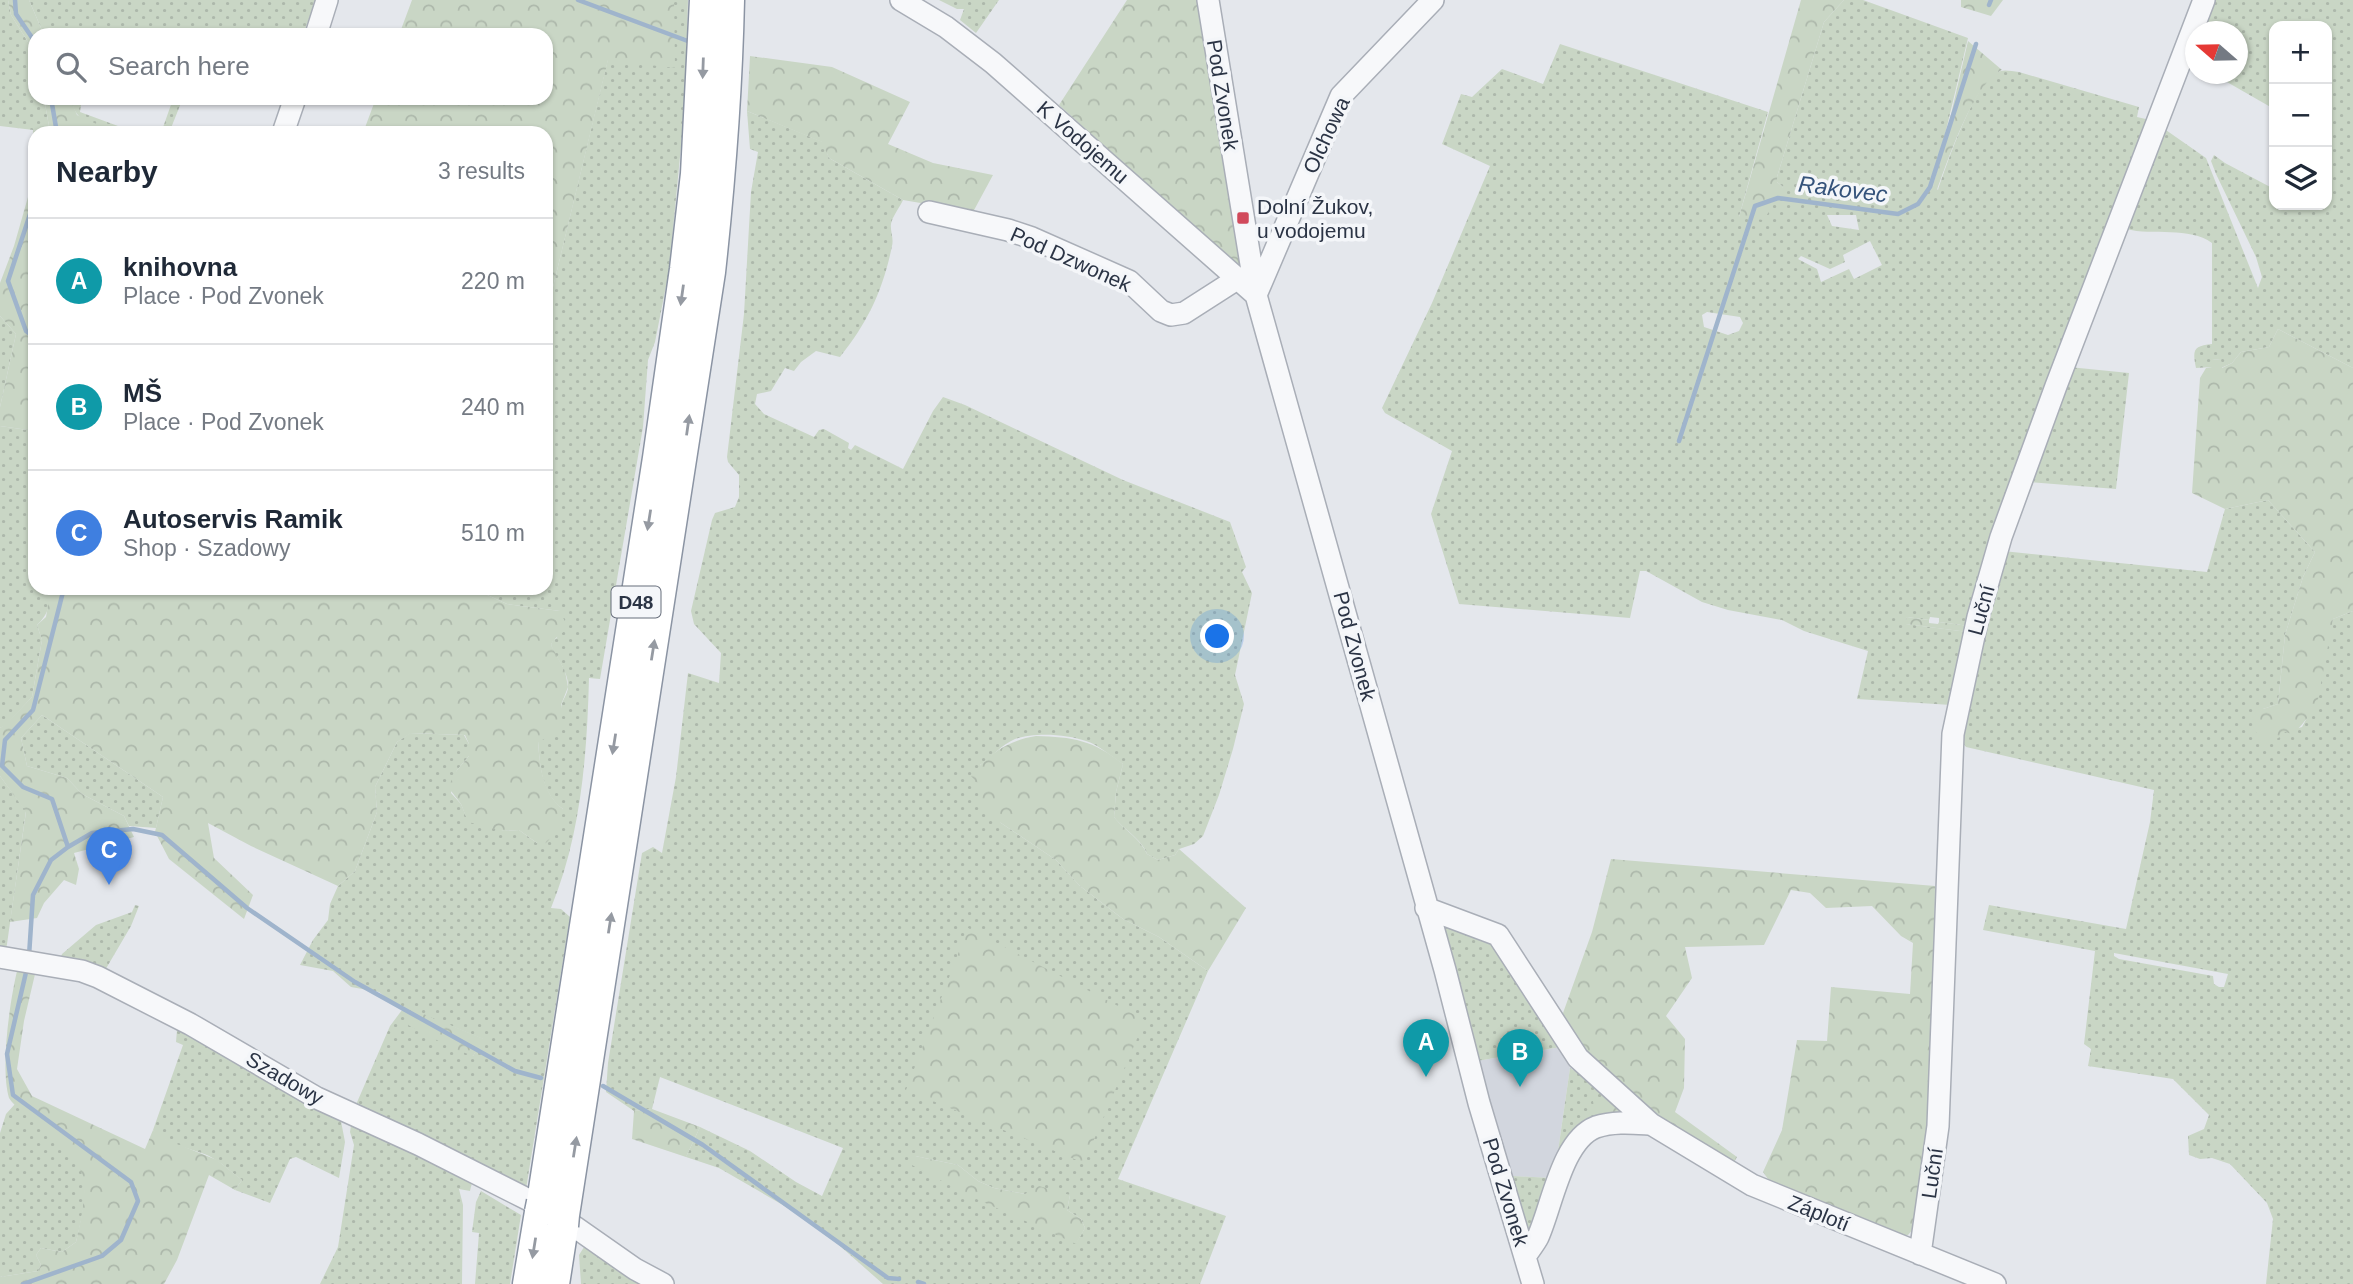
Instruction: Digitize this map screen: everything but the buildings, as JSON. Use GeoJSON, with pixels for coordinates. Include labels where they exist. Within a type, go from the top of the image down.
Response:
{"type":"FeatureCollection","features":[{"type":"Feature","properties":{"kind":"highway","name":"D48"},"geometry":{"type":"LineString","coordinates":[[554,1284],[552,1214],[685,269],[697,161],[705,0]]}},
{"type":"Feature","properties":{"kind":"highway","name":"D48"},"geometry":{"type":"LineString","coordinates":[[528,1284],[552,1214],[710,272],[721,177],[729,0]]}},
{"type":"Feature","properties":{"kind":"street"},"geometry":{"type":"LineString","coordinates":[[318,28],[327,0]]}},
{"type":"Feature","properties":{"kind":"street","name":"K Vodojemu"},"geometry":{"type":"LineString","coordinates":[[901,0],[946,27],[993,63],[1256,295]]}},
{"type":"Feature","properties":{"kind":"street","name":"Pod Zvonek"},"geometry":{"type":"LineString","coordinates":[[1208,0],[1256,295],[1445,970],[1479,1103],[1533,1284]]}},
{"type":"Feature","properties":{"kind":"street","name":"Olchowa"},"geometry":{"type":"LineString","coordinates":[[1256,295],[1340,96],[1433,0]]}},
{"type":"Feature","properties":{"kind":"street","name":"Luční"},"geometry":{"type":"LineString","coordinates":[[1920,1254],[1938,1126],[1953,734],[1978,617],[2001,537],[2056,386],[2204,0]]}},
{"type":"Feature","properties":{"kind":"street"},"geometry":{"type":"LineString","coordinates":[[286,126],[293,105]]}},
{"type":"Feature","properties":{"kind":"street","name":"Pod Dzwonek"},"geometry":{"type":"LineString","coordinates":[[929,212],[1009,230],[1032,239],[1129,281],[1161,311],[1171,316],[1184,313],[1237,279]]}},
{"type":"Feature","properties":{"kind":"street","name":"Záplotí"},"geometry":{"type":"LineString","coordinates":[[1426,908],[1498,935],[1578,1058],[1651,1124],[1752,1185],[1994,1284]]}},
{"type":"Feature","properties":{"kind":"street","name":"Szadowy"},"geometry":{"type":"LineString","coordinates":[[19,960],[98,976],[190,1024],[317,1098],[429,1149],[552,1214],[635,1269],[663,1284]]}},
{"type":"Feature","properties":{"kind":"street","name":"Záplotí"},"geometry":{"type":"LineString","coordinates":[[1526,1255],[1538,1238],[1570,1153],[1581,1137],[1595,1128],[1613,1123],[1651,1124]]}},
{"type":"Feature","properties":{"kind":"shaded area"},"geometry":{"type":"Polygon","coordinates":[[[1561,1047],[1570,1068],[1556,1165],[1551,1178],[1512,1176],[1477,1061],[1561,1047]]]}},
{"type":"Feature","properties":{"kind":"green space"},"geometry":{"type":"Polygon","coordinates":[[[0,0],[8,0],[11,15],[28,42],[28,105],[45,105],[49,126],[28,126],[28,129],[0,126],[0,0]]]}},
{"type":"Feature","properties":{"kind":"green space"},"geometry":{"type":"Polygon","coordinates":[[[8,0],[29,0],[41,28],[28,28],[28,42],[11,15],[8,0]]]}},
{"type":"Feature","properties":{"kind":"green space"},"geometry":{"type":"Polygon","coordinates":[[[29,0],[316,0],[306,28],[41,28],[29,0]]]}},
{"type":"Feature","properties":{"kind":"green space"},"geometry":{"type":"Polygon","coordinates":[[[412,0],[674,0],[675,68],[608,60],[553,287],[553,126],[366,126],[373,105],[553,105],[553,28],[402,28],[412,0]]]}},
{"type":"Feature","properties":{"kind":"green space"},"geometry":{"type":"Polygon","coordinates":[[[674,0],[688,0],[684,115],[669,271],[655,342],[648,360],[643,427],[600,679],[589,678],[584,766],[576,824],[551,908],[561,909],[570,917],[526,1189],[355,1107],[390,1026],[402,1010],[379,992],[351,987],[333,971],[300,965],[313,940],[328,920],[330,904],[338,886],[355,871],[377,812],[375,787],[397,742],[410,733],[464,735],[469,744],[469,756],[457,770],[451,793],[461,804],[466,816],[504,831],[519,830],[537,843],[563,809],[546,787],[538,741],[558,727],[561,706],[568,690],[568,681],[562,665],[551,645],[557,638],[560,611],[507,604],[487,595],[553,595],[553,287],[608,59],[674,0]],[[449,1025],[473,1056],[483,1039],[449,1025]]]}},
{"type":"Feature","properties":{"kind":"green space"},"geometry":{"type":"Polygon","coordinates":[[[939,0],[999,0],[976,33],[960,20],[964,9],[957,9],[939,0]]]}},
{"type":"Feature","properties":{"kind":"green space"},"geometry":{"type":"Polygon","coordinates":[[[1127,0],[1197,0],[1241,269],[1059,105],[1127,0]]]}},
{"type":"Feature","properties":{"kind":"green space"},"geometry":{"type":"Polygon","coordinates":[[[1801,0],[1844,0],[1824,22],[1777,177],[1777,182],[1783,187],[1764,220],[1739,217],[1801,0]]]}},
{"type":"Feature","properties":{"kind":"green space"},"geometry":{"type":"Polygon","coordinates":[[[1844,0],[1863,0],[1968,38],[1933,185],[1938,190],[1969,111],[1985,83],[1999,71],[2019,72],[2139,107],[2137,117],[2150,120],[1969,626],[1939,622],[1939,618],[1930,617],[1929,620],[1907,617],[1906,624],[1968,632],[1951,705],[1857,699],[1868,651],[1804,631],[1782,620],[1702,602],[1646,571],[1640,571],[1630,618],[1459,604],[1431,514],[1452,451],[1385,413],[1382,408],[1432,303],[1490,166],[1442,144],[1461,94],[1472,97],[1502,69],[1543,84],[1560,44],[1768,112],[1739,217],[1783,187],[1777,182],[1777,177],[1824,22],[1844,0]],[[1827,215],[1832,226],[1859,230],[1856,215],[1827,215]],[[1870,241],[1843,255],[1845,262],[1830,269],[1801,256],[1798,259],[1817,269],[1821,282],[1849,269],[1854,279],[1882,265],[1870,241]],[[1707,312],[1702,315],[1704,327],[1728,335],[1739,331],[1743,323],[1740,317],[1707,312]]]}},
{"type":"Feature","properties":{"kind":"green space"},"geometry":{"type":"Polygon","coordinates":[[[1961,0],[2003,0],[1991,16],[1961,7],[1961,0]]]}},
{"type":"Feature","properties":{"kind":"green space"},"geometry":{"type":"Polygon","coordinates":[[[2214,0],[2353,0],[2353,368],[2278,329],[2269,347],[2241,352],[2232,363],[2221,368],[2221,359],[2212,360],[2212,367],[2196,368],[2194,357],[2198,347],[2212,344],[2212,243],[2182,233],[2126,229],[2163,128],[2206,158],[2258,288],[2262,277],[2256,257],[2216,174],[2211,161],[2214,155],[2269,186],[2269,210],[2332,210],[2332,21],[2269,21],[2269,106],[2230,84],[2248,84],[2248,21],[2206,21],[2214,0]]]}},
{"type":"Feature","properties":{"kind":"green space"},"geometry":{"type":"Polygon","coordinates":[[[1968,41],[2002,70],[1992,77],[1972,105],[1935,190],[1933,185],[1941,157],[1940,148],[1949,123],[1968,41]]]}},
{"type":"Feature","properties":{"kind":"green space"},"geometry":{"type":"Polygon","coordinates":[[[750,56],[832,67],[910,102],[888,144],[933,163],[993,175],[973,212],[903,200],[829,158],[822,142],[747,111],[750,56]]]}},
{"type":"Feature","properties":{"kind":"green space"},"geometry":{"type":"Polygon","coordinates":[[[45,105],[73,105],[77,115],[101,126],[49,126],[45,105]]]}},
{"type":"Feature","properties":{"kind":"green space"},"geometry":{"type":"Polygon","coordinates":[[[73,105],[81,105],[80,112],[118,126],[97,126],[89,123],[77,114],[73,105]]]}},
{"type":"Feature","properties":{"kind":"green space"},"geometry":{"type":"Polygon","coordinates":[[[171,105],[180,105],[172,126],[163,126],[171,105]]]}},
{"type":"Feature","properties":{"kind":"green space"},"geometry":{"type":"Polygon","coordinates":[[[747,111],[823,142],[829,158],[903,200],[891,224],[892,243],[884,277],[859,331],[840,357],[816,351],[794,371],[785,368],[771,391],[757,394],[755,404],[764,414],[814,437],[819,430],[824,429],[849,443],[848,448],[851,450],[855,445],[903,469],[943,397],[1123,480],[1230,522],[1246,567],[1242,572],[1252,593],[1235,675],[1244,704],[1219,795],[1203,836],[1194,844],[1179,849],[1175,855],[1158,860],[1147,854],[1141,844],[1114,817],[1116,792],[1123,764],[1086,741],[1070,737],[1031,735],[1005,744],[980,765],[980,786],[1001,823],[1056,860],[1080,886],[1123,919],[1159,937],[1208,971],[1118,1179],[1226,1216],[1200,1284],[883,1284],[814,1223],[719,1168],[686,1157],[700,1127],[750,1151],[822,1196],[843,1148],[660,1077],[652,1109],[634,1111],[606,1092],[608,1063],[642,853],[653,847],[662,853],[676,777],[688,673],[719,683],[721,653],[694,624],[691,611],[712,520],[715,513],[735,507],[739,497],[739,475],[727,457],[744,314],[751,192],[758,152],[750,149],[747,111]],[[915,1156],[1076,1243],[1085,1228],[1081,1219],[1067,1210],[1070,1195],[1025,1194],[994,1188],[978,1181],[958,1165],[915,1156]]]}},
{"type":"Feature","properties":{"kind":"green space"},"geometry":{"type":"Polygon","coordinates":[[[28,197],[28,430],[0,426],[0,407],[16,334],[0,316],[0,283],[28,197]]]}},
{"type":"Feature","properties":{"kind":"green space"},"geometry":{"type":"Polygon","coordinates":[[[0,316],[16,334],[0,407],[0,316]]]}},
{"type":"Feature","properties":{"kind":"green space"},"geometry":{"type":"Polygon","coordinates":[[[2278,329],[2353,368],[2353,611],[2333,619],[2316,710],[2292,734],[2285,732],[2270,741],[2259,738],[2255,717],[2263,709],[2278,704],[2285,635],[2303,577],[2315,552],[2268,500],[2225,509],[2192,493],[2200,378],[2206,368],[2212,367],[2212,360],[2221,359],[2222,368],[2232,363],[2241,352],[2269,347],[2278,329]]]}},
{"type":"Feature","properties":{"kind":"green space"},"geometry":{"type":"Polygon","coordinates":[[[2069,367],[2129,373],[2116,489],[2028,482],[2069,367]]]}},
{"type":"Feature","properties":{"kind":"green space"},"geometry":{"type":"Polygon","coordinates":[[[0,426],[28,430],[28,595],[50,595],[44,617],[37,625],[42,640],[32,697],[0,728],[0,426]]]}},
{"type":"Feature","properties":{"kind":"green space"},"geometry":{"type":"Polygon","coordinates":[[[2268,500],[2315,552],[2303,577],[2285,635],[2278,704],[2263,709],[2285,732],[2302,727],[2308,716],[2333,619],[2353,611],[2353,1284],[2266,1284],[2273,1219],[2267,1203],[2230,1164],[2189,1155],[2188,1136],[2204,1129],[2209,1115],[2173,1079],[2088,1066],[2091,1049],[2084,1044],[2095,951],[1983,930],[1989,905],[2126,929],[2150,822],[2154,790],[1966,747],[1960,739],[2003,551],[2207,572],[2225,509],[2268,500]],[[2114,953],[2119,959],[2213,976],[2214,984],[2219,987],[2224,987],[2228,974],[2114,953]]]}},
{"type":"Feature","properties":{"kind":"green space"},"geometry":{"type":"Polygon","coordinates":[[[50,595],[487,595],[507,604],[560,611],[567,626],[551,645],[565,671],[568,687],[561,705],[561,724],[557,733],[538,742],[546,787],[563,809],[559,824],[543,845],[519,830],[504,831],[468,822],[461,804],[448,787],[469,756],[469,744],[465,735],[411,733],[397,742],[375,787],[377,812],[355,871],[338,886],[208,823],[214,858],[253,895],[244,919],[169,859],[155,832],[163,797],[42,715],[21,738],[27,766],[67,778],[82,794],[124,816],[134,837],[74,853],[79,869],[76,885],[64,880],[44,903],[37,918],[10,922],[26,812],[0,776],[0,728],[32,697],[42,640],[37,625],[46,617],[50,595]]]}},
{"type":"Feature","properties":{"kind":"green space"},"geometry":{"type":"Polygon","coordinates":[[[1907,617],[1929,620],[1929,623],[1969,626],[1968,632],[1905,624],[1907,617]]]}},
{"type":"Feature","properties":{"kind":"green space"},"geometry":{"type":"Polygon","coordinates":[[[42,715],[163,797],[156,828],[129,826],[124,816],[82,794],[67,778],[27,766],[21,738],[42,715]]]}},
{"type":"Feature","properties":{"kind":"green space"},"geometry":{"type":"Polygon","coordinates":[[[1036,736],[1082,741],[1123,764],[1116,792],[1114,817],[1141,844],[1147,854],[1158,860],[1175,855],[1179,849],[1246,908],[1208,971],[1159,937],[1123,919],[1080,886],[1056,860],[1001,823],[978,800],[980,786],[971,776],[978,768],[1008,745],[1036,736]]]}},
{"type":"Feature","properties":{"kind":"green space"},"geometry":{"type":"Polygon","coordinates":[[[0,776],[26,811],[6,951],[0,950],[0,776]]]}},
{"type":"Feature","properties":{"kind":"green space"},"geometry":{"type":"Polygon","coordinates":[[[1611,859],[1935,886],[1933,1091],[1914,1228],[1908,1235],[1892,1236],[1773,1186],[1763,1172],[1782,1130],[1797,1040],[1827,1041],[1831,987],[1910,994],[1913,943],[1901,936],[1872,906],[1826,908],[1810,893],[1791,890],[1764,945],[1685,947],[1692,978],[1666,1016],[1685,1039],[1684,1088],[1675,1112],[1737,1157],[1732,1166],[1660,1120],[1595,1063],[1566,1029],[1563,1013],[1592,932],[1611,859]]]}},
{"type":"Feature","properties":{"kind":"green space"},"geometry":{"type":"Polygon","coordinates":[[[135,905],[139,906],[131,926],[104,972],[60,960],[62,954],[96,925],[132,912],[135,905]]]}},
{"type":"Feature","properties":{"kind":"green space"},"geometry":{"type":"Polygon","coordinates":[[[1442,921],[1487,937],[1561,1047],[1477,1061],[1442,921]]]}},
{"type":"Feature","properties":{"kind":"green space"},"geometry":{"type":"Polygon","coordinates":[[[968,928],[1145,1020],[1084,1163],[906,1090],[968,928]]]}},
{"type":"Feature","properties":{"kind":"green space"},"geometry":{"type":"Polygon","coordinates":[[[18,967],[36,970],[24,1021],[17,1069],[32,1096],[145,1149],[153,1130],[165,1139],[217,1160],[242,1180],[235,1190],[209,1175],[177,1260],[164,1284],[0,1284],[0,1277],[38,1271],[41,1265],[36,1255],[41,1248],[62,1252],[76,1242],[84,1201],[82,1173],[76,1161],[54,1137],[9,1098],[6,1085],[6,1051],[9,1014],[18,967]]]}},
{"type":"Feature","properties":{"kind":"green space"},"geometry":{"type":"Polygon","coordinates":[[[421,1013],[484,1039],[473,1056],[450,1047],[408,1025],[410,1019],[421,1013]]]}},
{"type":"Feature","properties":{"kind":"green space"},"geometry":{"type":"Polygon","coordinates":[[[188,1029],[340,1116],[345,1142],[339,1178],[296,1157],[290,1159],[270,1203],[235,1190],[242,1180],[213,1158],[158,1135],[153,1130],[183,1045],[176,1042],[177,1030],[188,1029]]]}},
{"type":"Feature","properties":{"kind":"green space"},"geometry":{"type":"Polygon","coordinates":[[[1570,1068],[1612,1097],[1596,1120],[1556,1165],[1570,1068]]]}},
{"type":"Feature","properties":{"kind":"green space"},"geometry":{"type":"Polygon","coordinates":[[[1612,1097],[1629,1113],[1596,1120],[1593,1101],[1612,1097]]]}},
{"type":"Feature","properties":{"kind":"green space"},"geometry":{"type":"Polygon","coordinates":[[[15,1104],[71,1151],[82,1170],[84,1196],[76,1242],[62,1252],[41,1248],[36,1255],[41,1265],[38,1271],[0,1277],[0,1133],[6,1114],[15,1104]]]}},
{"type":"Feature","properties":{"kind":"green space"},"geometry":{"type":"Polygon","coordinates":[[[652,1109],[700,1127],[686,1157],[632,1139],[634,1111],[652,1109]]]}},
{"type":"Feature","properties":{"kind":"green space"},"geometry":{"type":"Polygon","coordinates":[[[352,1119],[473,1178],[470,1191],[459,1189],[463,1205],[462,1284],[320,1284],[338,1247],[354,1145],[350,1132],[352,1119]]]}},
{"type":"Feature","properties":{"kind":"green space"},"geometry":{"type":"Polygon","coordinates":[[[915,1156],[958,1165],[978,1181],[994,1188],[1025,1194],[1039,1186],[1070,1195],[1067,1210],[1081,1219],[1085,1228],[1076,1244],[970,1196],[910,1164],[915,1156]]]}},
{"type":"Feature","properties":{"kind":"green space"},"geometry":{"type":"Polygon","coordinates":[[[1512,1176],[1551,1178],[1529,1235],[1512,1176]]]}},
{"type":"Feature","properties":{"kind":"green space"},"geometry":{"type":"Polygon","coordinates":[[[481,1191],[521,1215],[510,1284],[475,1284],[479,1233],[472,1232],[476,1202],[481,1191]]]}},
{"type":"Feature","properties":{"kind":"green space"},"geometry":{"type":"Polygon","coordinates":[[[586,1244],[648,1284],[581,1284],[579,1255],[586,1244]]]}},
{"type":"Feature","properties":{"kind":"waterway"},"geometry":{"type":"LineString","coordinates":[[15,0],[16,14],[28,32]]}},
{"type":"Feature","properties":{"kind":"waterway"},"geometry":{"type":"LineString","coordinates":[[578,0],[693,43]]}},
{"type":"Feature","properties":{"kind":"waterway","name":"Rakovec"},"geometry":{"type":"LineString","coordinates":[[1989,5],[1991,0]]}},
{"type":"Feature","properties":{"kind":"waterway","name":"Rakovec"},"geometry":{"type":"LineString","coordinates":[[1679,441],[1755,206],[1778,198],[1898,214],[1918,204],[1930,187],[1976,44]]}},
{"type":"Feature","properties":{"kind":"waterway"},"geometry":{"type":"LineString","coordinates":[[52,105],[56,126]]}},
{"type":"Feature","properties":{"kind":"waterway"},"geometry":{"type":"LineString","coordinates":[[28,220],[8,281],[28,333]]}},
{"type":"Feature","properties":{"kind":"waterway"},"geometry":{"type":"LineString","coordinates":[[29,956],[33,895],[51,860],[68,847],[52,799],[23,787],[2,766],[5,740],[33,710],[62,595]]}},
{"type":"Feature","properties":{"kind":"waterway"},"geometry":{"type":"LineString","coordinates":[[68,847],[92,833],[133,829],[162,835],[247,908],[355,982],[515,1071],[541,1078]]}},
{"type":"Feature","properties":{"kind":"waterway"},"geometry":{"type":"LineString","coordinates":[[23,1284],[102,1256],[121,1240],[138,1201],[131,1182],[13,1095],[7,1054],[27,968]]}},
{"type":"Feature","properties":{"kind":"waterway"},"geometry":{"type":"LineString","coordinates":[[603,1086],[703,1145],[888,1278],[899,1279]]}},
{"type":"Feature","properties":{"kind":"waterway"},"geometry":{"type":"LineString","coordinates":[[918,1282],[924,1284]]}},
{"type":"Feature","properties":{"kind":"place","name":"Dolní Žukov, u vodojemu"},"geometry":{"type":"Point","coordinates":[1243,218]}},
{"type":"Feature","properties":{"kind":"place","name":"Autoservis Ramik"},"geometry":{"type":"Point","coordinates":[109,885]}},
{"type":"Feature","properties":{"kind":"place","name":"knihovna"},"geometry":{"type":"Point","coordinates":[1426,1077]}},
{"type":"Feature","properties":{"kind":"place","name":"MŠ"},"geometry":{"type":"Point","coordinates":[1520,1087]}}]}
